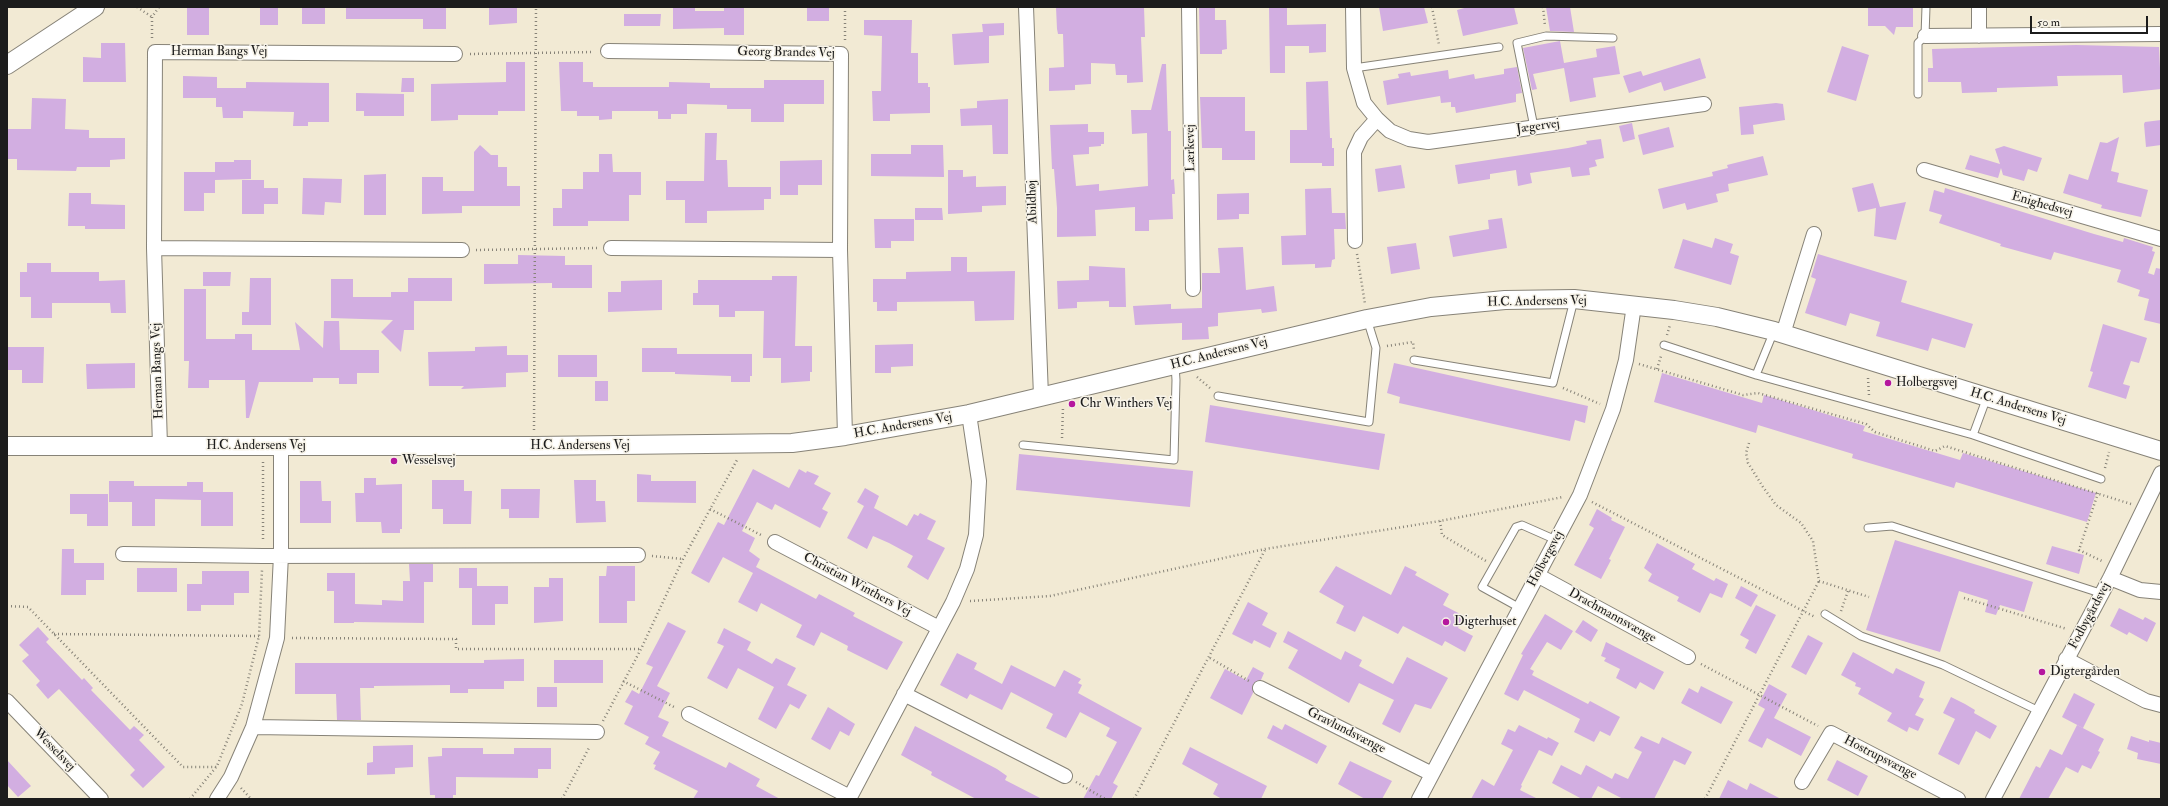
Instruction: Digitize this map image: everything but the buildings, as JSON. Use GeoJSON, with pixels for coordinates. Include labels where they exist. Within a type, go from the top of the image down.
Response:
{"type":"FeatureCollection","features":[{"type":"Feature","properties":{"kind":"street"},"geometry":{"type":"LineString","coordinates":[[7,65],[95,7]]}},
{"type":"Feature","properties":{"kind":"street","name":"Abildhøj"},"geometry":{"type":"LineString","coordinates":[[1026,7],[1041,396]]}},
{"type":"Feature","properties":{"kind":"street","name":"Lærkevej"},"geometry":{"type":"LineString","coordinates":[[1189,7],[1193,289]]}},
{"type":"Feature","properties":{"kind":"street","name":"Jægervej"},"geometry":{"type":"LineString","coordinates":[[1353,7],[1354,68],[1364,103],[1377,120],[1390,131],[1409,139],[1428,142],[1704,104]]}},
{"type":"Feature","properties":{"kind":"street"},"geometry":{"type":"LineString","coordinates":[[1979,7],[1979,36]]}},
{"type":"Feature","properties":{"kind":"street"},"geometry":{"type":"LineString","coordinates":[[1925,36],[2161,34]]}},
{"type":"Feature","properties":{"kind":"street","name":"Georg Brandes Vej"},"geometry":{"type":"LineString","coordinates":[[608,51],[841,54],[840,250],[845,436]]}},
{"type":"Feature","properties":{"kind":"street","name":"Herman Bangs Vej"},"geometry":{"type":"LineString","coordinates":[[160,446],[154,248],[155,52],[455,54]]}},
{"type":"Feature","properties":{"kind":"street"},"geometry":{"type":"LineString","coordinates":[[1355,241],[1354,152],[1361,137],[1377,120]]}},
{"type":"Feature","properties":{"kind":"street","name":"Enighedsvej"},"geometry":{"type":"LineString","coordinates":[[1924,170],[2161,240]]}},
{"type":"Feature","properties":{"kind":"street"},"geometry":{"type":"LineString","coordinates":[[1779,333],[1814,234]]}},
{"type":"Feature","properties":{"kind":"street"},"geometry":{"type":"LineString","coordinates":[[154,248],[462,250]]}},
{"type":"Feature","properties":{"kind":"street"},"geometry":{"type":"LineString","coordinates":[[611,248],[840,250]]}},
{"type":"Feature","properties":{"kind":"street","name":"H.C. Andersens Vej"},"geometry":{"type":"LineString","coordinates":[[7,446],[534,446],[792,443],[845,436],[969,414],[1064,391],[1175,372],[1367,318],[1430,307],[1505,300],[1574,299],[1634,305],[1717,317],[1779,333],[2161,451]]}},
{"type":"Feature","properties":{"kind":"street","name":"Holbergsvej"},"geometry":{"type":"LineString","coordinates":[[1419,799],[1580,495],[1613,409],[1626,360],[1634,305]]}},
{"type":"Feature","properties":{"kind":"street"},"geometry":{"type":"LineString","coordinates":[[688,714],[849,798],[953,602],[967,569],[976,535],[979,480],[969,414]]}},
{"type":"Feature","properties":{"kind":"street"},"geometry":{"type":"LineString","coordinates":[[217,799],[231,776],[253,727],[277,638],[281,555],[281,446]]}},
{"type":"Feature","properties":{"kind":"street","name":"Fodbygårdsvej"},"geometry":{"type":"LineString","coordinates":[[1993,799],[2112,572],[2161,473]]}},
{"type":"Feature","properties":{"kind":"street","name":"Christian Winthers Vej"},"geometry":{"type":"LineString","coordinates":[[775,542],[939,628]]}},
{"type":"Feature","properties":{"kind":"street"},"geometry":{"type":"LineString","coordinates":[[123,554],[263,556],[638,555]]}},
{"type":"Feature","properties":{"kind":"street"},"geometry":{"type":"LineString","coordinates":[[2112,572],[2140,590],[2161,592]]}},
{"type":"Feature","properties":{"kind":"street","name":"Drachmannsvænge"},"geometry":{"type":"LineString","coordinates":[[1537,575],[1688,657]]}},
{"type":"Feature","properties":{"kind":"street"},"geometry":{"type":"LineString","coordinates":[[2066,659],[2146,701],[2161,705]]}},
{"type":"Feature","properties":{"kind":"street","name":"Gravlundsvænge"},"geometry":{"type":"LineString","coordinates":[[1260,688],[1432,774]]}},
{"type":"Feature","properties":{"kind":"street"},"geometry":{"type":"LineString","coordinates":[[904,694],[1065,776]]}},
{"type":"Feature","properties":{"kind":"street","name":"Wesselsvej"},"geometry":{"type":"LineString","coordinates":[[7,701],[101,799]]}},
{"type":"Feature","properties":{"kind":"street"},"geometry":{"type":"LineString","coordinates":[[253,727],[597,732]]}},
{"type":"Feature","properties":{"kind":"street","name":"Hostrupsvænge"},"geometry":{"type":"LineString","coordinates":[[1802,782],[1831,733],[1958,799]]}},
{"type":"Feature","properties":{"kind":"lane"},"geometry":{"type":"LineString","coordinates":[[1918,94],[1918,43],[1925,36],[1926,7]]}},
{"type":"Feature","properties":{"kind":"lane"},"geometry":{"type":"LineString","coordinates":[[1534,127],[1517,43],[1546,36],[1613,38]]}},
{"type":"Feature","properties":{"kind":"lane"},"geometry":{"type":"LineString","coordinates":[[1354,68],[1499,47]]}},
{"type":"Feature","properties":{"kind":"lane"},"geometry":{"type":"LineString","coordinates":[[1414,360],[1553,383],[1574,299]]}},
{"type":"Feature","properties":{"kind":"lane"},"geometry":{"type":"LineString","coordinates":[[1218,396],[1369,422],[1376,348],[1367,318]]}},
{"type":"Feature","properties":{"kind":"lane"},"geometry":{"type":"LineString","coordinates":[[1756,375],[1779,333]]}},
{"type":"Feature","properties":{"kind":"lane"},"geometry":{"type":"LineString","coordinates":[[1664,345],[1756,375],[1870,405],[1973,435],[2101,479]]}},
{"type":"Feature","properties":{"kind":"lane"},"geometry":{"type":"LineString","coordinates":[[1023,446],[1062,451],[1174,460],[1175,372]]}},
{"type":"Feature","properties":{"kind":"lane"},"geometry":{"type":"LineString","coordinates":[[1973,435],[1987,397]]}},
{"type":"Feature","properties":{"kind":"lane"},"geometry":{"type":"LineString","coordinates":[[1520,608],[1482,587],[1516,527],[1522,525],[1556,540]]}},
{"type":"Feature","properties":{"kind":"lane"},"geometry":{"type":"LineString","coordinates":[[1868,528],[1892,526],[2100,593]]}},
{"type":"Feature","properties":{"kind":"lane"},"geometry":{"type":"LineString","coordinates":[[1826,614],[1838,620],[1861,636],[1943,665],[2038,712]]}},
{"type":"Feature","properties":{"kind":"path"},"geometry":{"type":"LineString","coordinates":[[137,7],[152,17]]}},
{"type":"Feature","properties":{"kind":"path"},"geometry":{"type":"LineString","coordinates":[[155,52],[152,48],[152,17],[159,7]]}},
{"type":"Feature","properties":{"kind":"path"},"geometry":{"type":"LineString","coordinates":[[534,446],[536,7]]}},
{"type":"Feature","properties":{"kind":"path"},"geometry":{"type":"LineString","coordinates":[[841,54],[844,49],[845,7]]}},
{"type":"Feature","properties":{"kind":"path"},"geometry":{"type":"LineString","coordinates":[[1432,7],[1442,56]]}},
{"type":"Feature","properties":{"kind":"path"},"geometry":{"type":"LineString","coordinates":[[1543,7],[1546,36]]}},
{"type":"Feature","properties":{"kind":"path"},"geometry":{"type":"LineString","coordinates":[[455,54],[608,51]]}},
{"type":"Feature","properties":{"kind":"path"},"geometry":{"type":"LineString","coordinates":[[1355,241],[1367,318]]}},
{"type":"Feature","properties":{"kind":"path"},"geometry":{"type":"LineString","coordinates":[[462,250],[611,248]]}},
{"type":"Feature","properties":{"kind":"path"},"geometry":{"type":"LineString","coordinates":[[1376,348],[1413,342],[1414,360]]}},
{"type":"Feature","properties":{"kind":"path"},"geometry":{"type":"LineString","coordinates":[[1626,360],[1743,395],[1758,393],[1866,424],[1875,432],[1935,451],[1945,446],[2098,492],[2144,509]]}},
{"type":"Feature","properties":{"kind":"path"},"geometry":{"type":"LineString","coordinates":[[1868,361],[1870,405]]}},
{"type":"Feature","properties":{"kind":"path"},"geometry":{"type":"LineString","coordinates":[[1175,372],[1196,376],[1218,396]]}},
{"type":"Feature","properties":{"kind":"path"},"geometry":{"type":"LineString","coordinates":[[1553,383],[1613,409]]}},
{"type":"Feature","properties":{"kind":"path"},"geometry":{"type":"LineString","coordinates":[[1062,451],[1064,391]]}},
{"type":"Feature","properties":{"kind":"path"},"geometry":{"type":"LineString","coordinates":[[2112,572],[2079,550],[2114,436]]}},
{"type":"Feature","properties":{"kind":"path"},"geometry":{"type":"LineString","coordinates":[[1705,799],[1819,581],[1813,541],[1801,523],[1776,505],[1762,487],[1748,463],[1746,453],[1749,443]]}},
{"type":"Feature","properties":{"kind":"path"},"geometry":{"type":"LineString","coordinates":[[562,799],[641,649],[683,559],[739,455],[741,444]]}},
{"type":"Feature","properties":{"kind":"path"},"geometry":{"type":"LineString","coordinates":[[190,799],[217,766],[242,704],[259,636],[263,556],[263,446]]}},
{"type":"Feature","properties":{"kind":"path"},"geometry":{"type":"LineString","coordinates":[[953,602],[1050,596],[1265,549],[1440,521],[1556,498],[1580,495],[1819,619],[1826,614]]}},
{"type":"Feature","properties":{"kind":"path"},"geometry":{"type":"LineString","coordinates":[[710,510],[775,542]]}},
{"type":"Feature","properties":{"kind":"path"},"geometry":{"type":"LineString","coordinates":[[1440,521],[1442,536],[1494,565]]}},
{"type":"Feature","properties":{"kind":"path"},"geometry":{"type":"LineString","coordinates":[[1134,799],[1210,658],[1265,549]]}},
{"type":"Feature","properties":{"kind":"path"},"geometry":{"type":"LineString","coordinates":[[638,555],[683,559]]}},
{"type":"Feature","properties":{"kind":"path"},"geometry":{"type":"LineString","coordinates":[[1819,581],[1848,591],[1870,596]]}},
{"type":"Feature","properties":{"kind":"path"},"geometry":{"type":"LineString","coordinates":[[1838,620],[1848,591]]}},
{"type":"Feature","properties":{"kind":"path"},"geometry":{"type":"LineString","coordinates":[[1964,598],[2080,632]]}},
{"type":"Feature","properties":{"kind":"path"},"geometry":{"type":"LineString","coordinates":[[7,606],[28,607],[183,767],[217,766],[231,776],[251,799]]}},
{"type":"Feature","properties":{"kind":"path"},"geometry":{"type":"LineString","coordinates":[[54,634],[259,636]]}},
{"type":"Feature","properties":{"kind":"path"},"geometry":{"type":"LineString","coordinates":[[277,638],[456,639],[456,649],[641,649]]}},
{"type":"Feature","properties":{"kind":"path"},"geometry":{"type":"LineString","coordinates":[[1688,657],[1831,733]]}},
{"type":"Feature","properties":{"kind":"path"},"geometry":{"type":"LineString","coordinates":[[1210,658],[1260,688]]}},
{"type":"Feature","properties":{"kind":"path"},"geometry":{"type":"LineString","coordinates":[[623,681],[688,714]]}},
{"type":"Feature","properties":{"kind":"path"},"geometry":{"type":"LineString","coordinates":[[1065,776],[1105,799]]}},
{"type":"Feature","properties":{"kind":"place","name":"Holbergsvej"},"geometry":{"type":"Point","coordinates":[1888,383]}},
{"type":"Feature","properties":{"kind":"place","name":"Chr Winthers Vej"},"geometry":{"type":"Point","coordinates":[1072,404]}},
{"type":"Feature","properties":{"kind":"place","name":"Wesselsvej"},"geometry":{"type":"Point","coordinates":[394,461]}},
{"type":"Feature","properties":{"kind":"place","name":"Digterhuset"},"geometry":{"type":"Point","coordinates":[1446,622]}},
{"type":"Feature","properties":{"kind":"place","name":"Digtergården"},"geometry":{"type":"Point","coordinates":[2042,672]}}]}
